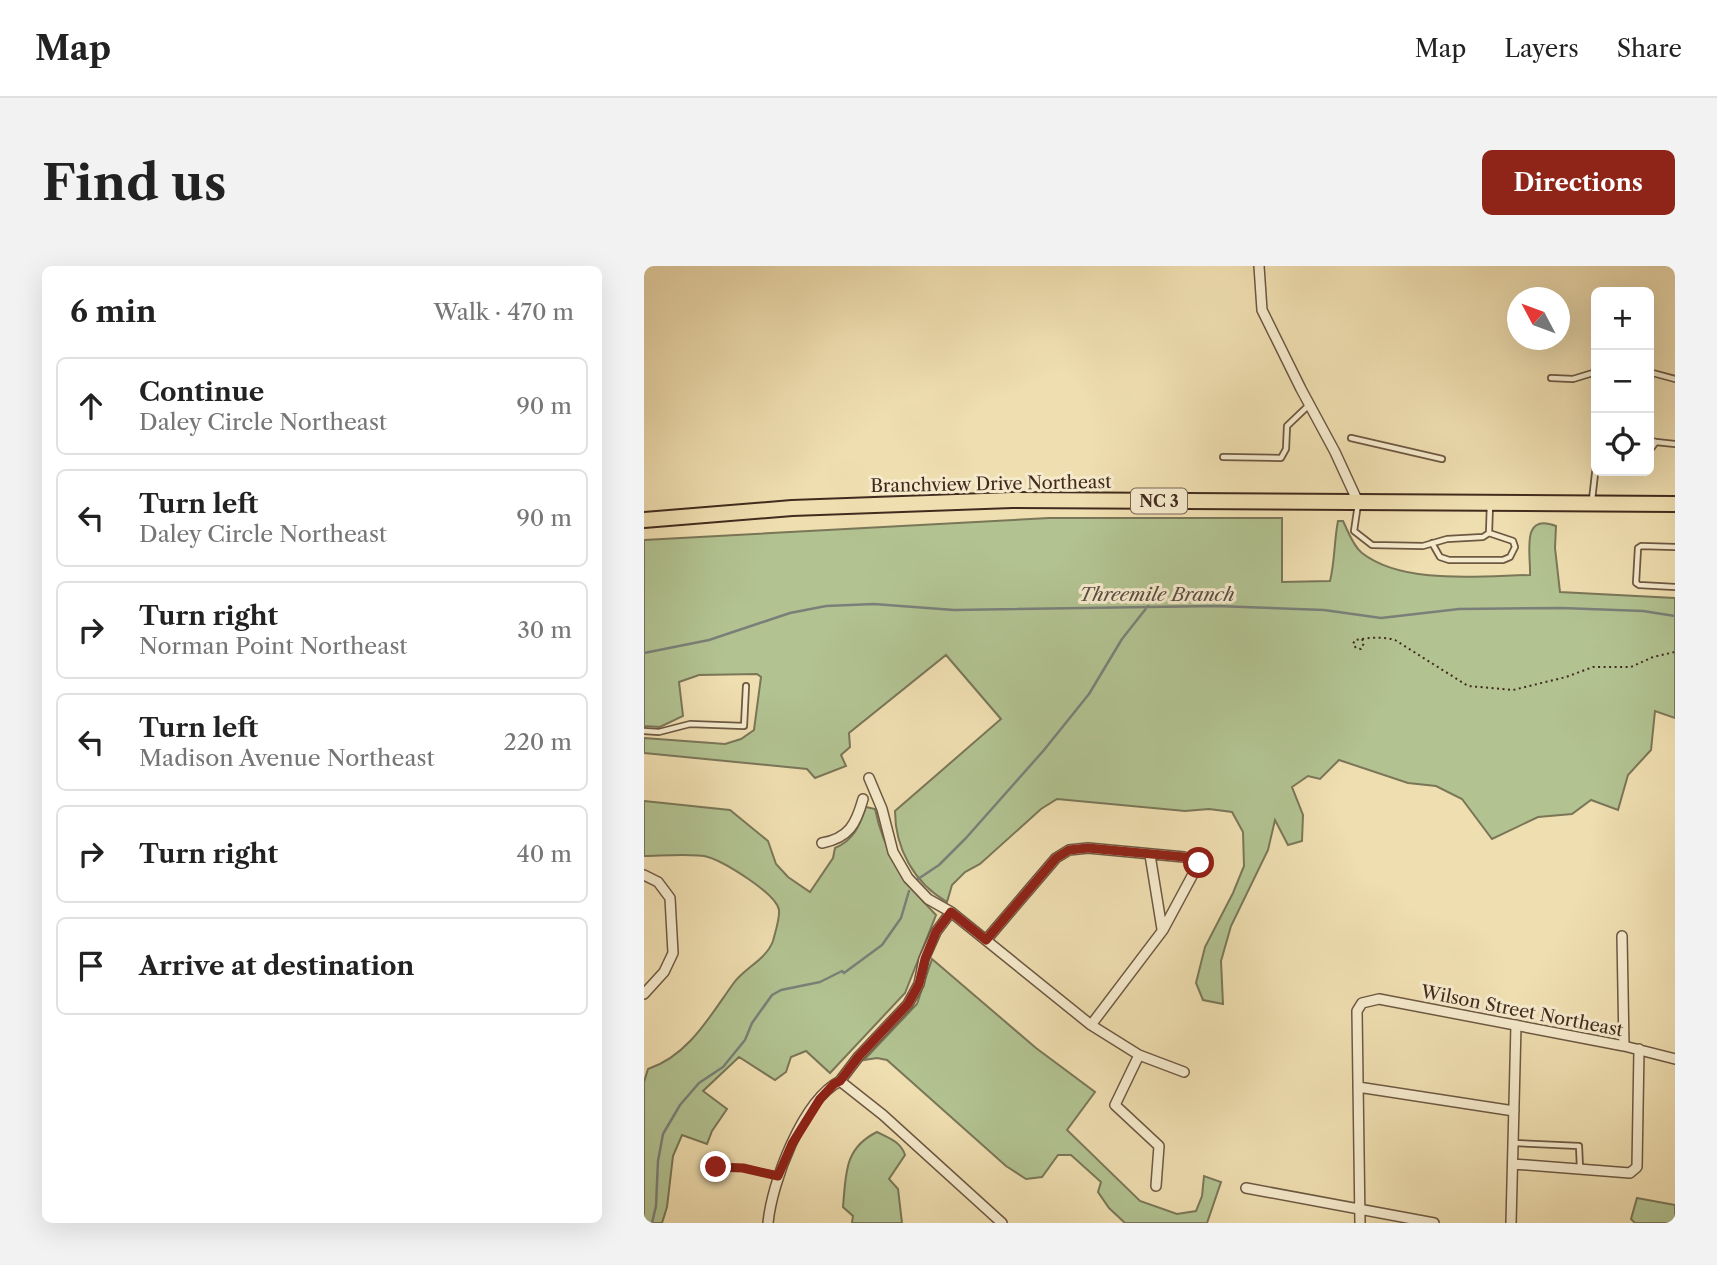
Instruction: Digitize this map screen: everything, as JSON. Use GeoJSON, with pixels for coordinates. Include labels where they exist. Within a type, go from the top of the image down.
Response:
{"type":"FeatureCollection","features":[{"type":"Feature","properties":{"kind":"main road","name":"Branchview Drive Northeast"},"geometry":{"type":"LineString","coordinates":[[644,520],[792,508],[1012,500],[1675,505]]}},
{"type":"Feature","properties":{"kind":"street"},"geometry":{"type":"LineString","coordinates":[[1259,266],[1262,310],[1358,502]]}},
{"type":"Feature","properties":{"kind":"street"},"geometry":{"type":"LineString","coordinates":[[822,843],[838,840],[858,818],[869,778],[883,809],[893,852],[908,878],[928,899],[951,912],[1091,1025],[1139,1055],[1184,1072]]}},
{"type":"Feature","properties":{"kind":"street"},"geometry":{"type":"LineString","coordinates":[[986,940],[1056,858],[1069,850],[1088,848],[1184,857],[1199,863],[1163,930],[1091,1025]]}},
{"type":"Feature","properties":{"kind":"street"},"geometry":{"type":"LineString","coordinates":[[1150,855],[1163,930]]}},
{"type":"Feature","properties":{"kind":"street"},"geometry":{"type":"LineString","coordinates":[[644,875],[657,882],[670,898],[673,953],[664,972],[644,994]]}},
{"type":"Feature","properties":{"kind":"street"},"geometry":{"type":"LineString","coordinates":[[768,1223],[772,1192],[778,1176],[809,1115],[908,1004],[919,984],[936,932],[951,912]]}},
{"type":"Feature","properties":{"kind":"street"},"geometry":{"type":"LineString","coordinates":[[1622,936],[1624,1046]]}},
{"type":"Feature","properties":{"kind":"street","name":"Wilson Street Northeast"},"geometry":{"type":"LineString","coordinates":[[1357,1087],[1357,1011],[1362,1003],[1379,999],[1639,1049],[1675,1059]]}},
{"type":"Feature","properties":{"kind":"street"},"geometry":{"type":"LineString","coordinates":[[1511,1223],[1516,1025]]}},
{"type":"Feature","properties":{"kind":"street"},"geometry":{"type":"LineString","coordinates":[[1513,1164],[1630,1173],[1637,1167],[1639,1049]]}},
{"type":"Feature","properties":{"kind":"street"},"geometry":{"type":"LineString","coordinates":[[1139,1055],[1115,1105],[1158,1146],[1156,1186]]}},
{"type":"Feature","properties":{"kind":"street"},"geometry":{"type":"LineString","coordinates":[[840,1081],[883,1115],[999,1222]]}},
{"type":"Feature","properties":{"kind":"street"},"geometry":{"type":"LineString","coordinates":[[1360,1223],[1357,1087],[1514,1111]]}},
{"type":"Feature","properties":{"kind":"street"},"geometry":{"type":"LineString","coordinates":[[1246,1188],[1434,1223]]}},
{"type":"Feature","properties":{"kind":"lane"},"geometry":{"type":"LineString","coordinates":[[1654,373],[1675,379]]}},
{"type":"Feature","properties":{"kind":"lane"},"geometry":{"type":"LineString","coordinates":[[1551,378],[1573,379],[1591,374]]}},
{"type":"Feature","properties":{"kind":"lane"},"geometry":{"type":"LineString","coordinates":[[1223,457],[1281,458],[1286,449],[1287,426],[1309,404]]}},
{"type":"Feature","properties":{"kind":"lane"},"geometry":{"type":"LineString","coordinates":[[1351,438],[1442,459]]}},
{"type":"Feature","properties":{"kind":"lane"},"geometry":{"type":"LineString","coordinates":[[1654,445],[1656,442],[1675,444]]}},
{"type":"Feature","properties":{"kind":"lane"},"geometry":{"type":"LineString","coordinates":[[1591,504],[1595,476]]}},
{"type":"Feature","properties":{"kind":"lane"},"geometry":{"type":"LineString","coordinates":[[1358,502],[1354,531],[1372,545],[1423,546],[1447,539],[1483,537],[1489,533]]}},
{"type":"Feature","properties":{"kind":"lane"},"geometry":{"type":"LineString","coordinates":[[1489,533],[1490,503]]}},
{"type":"Feature","properties":{"kind":"lane"},"geometry":{"type":"LineString","coordinates":[[1432,543],[1440,557],[1449,561],[1503,560],[1510,557],[1513,541],[1489,533]]}},
{"type":"Feature","properties":{"kind":"lane"},"geometry":{"type":"LineString","coordinates":[[1675,547],[1638,548],[1636,583],[1675,587]]}},
{"type":"Feature","properties":{"kind":"lane"},"geometry":{"type":"LineString","coordinates":[[644,731],[659,732],[690,724],[744,726],[746,685]]}},
{"type":"Feature","properties":{"kind":"lane"},"geometry":{"type":"LineString","coordinates":[[1513,1143],[1579,1146],[1580,1169]]}},
{"type":"Feature","properties":{"kind":"lane"},"geometry":{"type":"LineString","coordinates":[[716,1167],[743,1168],[778,1176]]}},
{"type":"Feature","properties":{"kind":"path"},"geometry":{"type":"LineString","coordinates":[[1362,639],[1395,640],[1468,686],[1513,690],[1566,677],[1593,667],[1631,667],[1653,657],[1675,652]]}},
{"type":"Feature","properties":{"kind":"green space"},"geometry":{"type":"Polygon","coordinates":[[[1049,518],[1282,518],[1282,582],[1330,581],[1338,521],[1343,521],[1359,550],[1379,563],[1420,574],[1466,577],[1530,575],[1529,547],[1532,530],[1545,523],[1556,526],[1555,548],[1560,592],[1675,598],[1675,718],[1655,711],[1651,750],[1628,775],[1618,810],[1591,800],[1572,814],[1538,817],[1492,839],[1462,799],[1436,786],[1408,783],[1339,760],[1320,779],[1308,776],[1292,787],[1303,815],[1302,841],[1288,845],[1275,820],[1268,850],[1231,926],[1221,961],[1223,1004],[1203,1000],[1196,983],[1205,947],[1244,866],[1243,832],[1232,812],[1209,809],[1185,811],[1057,799],[1041,809],[980,864],[965,872],[952,885],[947,902],[916,875],[898,838],[895,811],[1001,719],[946,655],[849,733],[850,747],[841,755],[846,766],[815,778],[807,769],[644,753],[644,738],[725,744],[741,739],[754,730],[761,677],[757,674],[699,675],[679,682],[683,716],[660,727],[644,726],[644,540],[1049,518]]]}},
{"type":"Feature","properties":{"kind":"green space"},"geometry":{"type":"Polygon","coordinates":[[[644,801],[730,810],[768,841],[776,864],[788,877],[810,892],[833,858],[835,848],[847,841],[855,831],[866,807],[875,809],[884,839],[897,866],[936,915],[905,993],[830,1073],[806,1051],[791,1057],[786,1072],[775,1080],[739,1057],[703,1091],[727,1109],[712,1131],[707,1144],[682,1135],[673,1156],[667,1207],[662,1223],[644,1223],[644,1082],[648,1069],[675,1055],[686,1045],[707,1022],[738,978],[770,948],[779,910],[776,903],[759,887],[737,871],[708,857],[644,856],[644,801]]]}},
{"type":"Feature","properties":{"kind":"green space"},"geometry":{"type":"Polygon","coordinates":[[[932,959],[1036,1048],[1095,1092],[1067,1130],[1140,1201],[1177,1214],[1196,1211],[1202,1196],[1204,1176],[1221,1182],[1207,1223],[1125,1223],[1109,1208],[1098,1192],[1101,1182],[1071,1155],[1058,1155],[1042,1177],[1026,1179],[1006,1166],[887,1060],[864,1060],[917,1004],[932,959]]]}},
{"type":"Feature","properties":{"kind":"green space"},"geometry":{"type":"Polygon","coordinates":[[[877,1132],[898,1144],[905,1155],[889,1179],[898,1189],[902,1223],[852,1223],[853,1216],[843,1207],[846,1173],[858,1146],[877,1132]]]}},
{"type":"Feature","properties":{"kind":"green space"},"geometry":{"type":"Polygon","coordinates":[[[1637,1198],[1675,1205],[1675,1223],[1635,1223],[1631,1219],[1637,1198]]]}},
{"type":"Feature","properties":{"kind":"waterway","name":"Threemile Branch"},"geometry":{"type":"LineString","coordinates":[[644,653],[709,640],[790,613],[826,606],[874,604],[954,610],[1216,606],[1324,610],[1381,618],[1459,609],[1562,608],[1643,611],[1675,616]]}},
{"type":"Feature","properties":{"kind":"waterway"},"geometry":{"type":"LineString","coordinates":[[918,879],[939,865],[966,838],[1044,750],[1089,694],[1122,639],[1148,606]]}},
{"type":"Feature","properties":{"kind":"waterway"},"geometry":{"type":"LineString","coordinates":[[652,1223],[663,1134],[680,1105],[699,1083],[723,1067],[745,1040],[752,1023],[772,995],[781,990],[820,982],[842,971],[844,973],[882,945],[901,918],[909,891]]}},
{"type":"Feature","properties":{"kind":"route"},"geometry":{"type":"LineString","coordinates":[[716,1167],[743,1168],[778,1176],[792,1144],[820,1099],[840,1081],[859,1056],[908,1004],[919,984],[936,932],[951,912],[986,940],[1056,858],[1069,850],[1088,848],[1184,857],[1199,863]]}}]}
